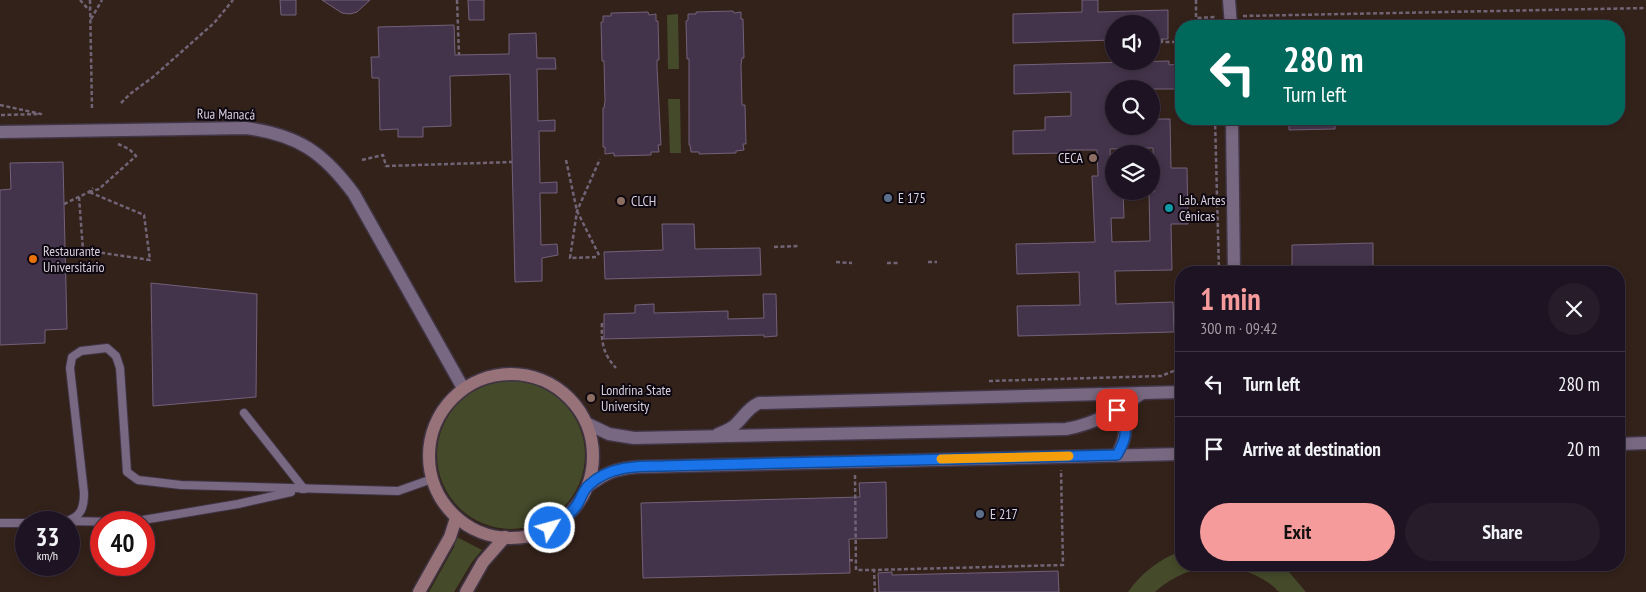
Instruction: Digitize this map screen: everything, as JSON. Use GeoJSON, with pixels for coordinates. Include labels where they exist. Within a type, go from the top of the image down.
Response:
{"type":"FeatureCollection","features":[{"type":"Feature","properties":{"kind":"street"},"geometry":{"type":"LineString","coordinates":[[1229,0],[1234,20]]}},
{"type":"Feature","properties":{"kind":"street"},"geometry":{"type":"LineString","coordinates":[[1232,125],[1234,266]]}},
{"type":"Feature","properties":{"kind":"street","name":"Rua Manacá"},"geometry":{"type":"LineString","coordinates":[[0,132],[246,128],[266,131],[300,142],[328,162],[340,174],[354,194],[463,388]]}},
{"type":"Feature","properties":{"kind":"street"},"geometry":{"type":"LineString","coordinates":[[514,373],[541,379],[564,393],[582,413],[588,424],[592,438],[593,464],[588,486],[576,506],[560,522],[539,533],[516,538],[492,536],[469,527],[456,518],[436,492],[429,470],[428,447],[434,424],[446,404],[463,388],[487,376],[514,373]]}},
{"type":"Feature","properties":{"kind":"street"},"geometry":{"type":"LineString","coordinates":[[712,436],[728,430],[737,424],[751,406],[759,403],[1175,392]]}},
{"type":"Feature","properties":{"kind":"street"},"geometry":{"type":"LineString","coordinates":[[588,424],[610,434],[634,438],[1066,429],[1092,423],[1117,410],[1142,393]]}},
{"type":"Feature","properties":{"kind":"street"},"geometry":{"type":"LineString","coordinates":[[1099,394],[1123,418],[1126,436],[1117,455]]}},
{"type":"Feature","properties":{"kind":"street"},"geometry":{"type":"LineString","coordinates":[[1625,444],[1646,443]]}},
{"type":"Feature","properties":{"kind":"street"},"geometry":{"type":"LineString","coordinates":[[588,486],[607,473],[621,468],[636,467],[1175,454]]}},
{"type":"Feature","properties":{"kind":"street"},"geometry":{"type":"LineString","coordinates":[[419,592],[450,537],[456,518]]}},
{"type":"Feature","properties":{"kind":"street"},"geometry":{"type":"LineString","coordinates":[[466,592],[483,562],[505,537]]}},
{"type":"Feature","properties":{"kind":"lane"},"geometry":{"type":"LineString","coordinates":[[80,513],[84,507],[84,493],[70,368],[72,357],[81,351],[107,348],[116,356],[120,368],[127,472],[138,480],[181,486],[398,491],[432,479]]}},
{"type":"Feature","properties":{"kind":"lane"},"geometry":{"type":"LineString","coordinates":[[244,413],[304,489]]}},
{"type":"Feature","properties":{"kind":"lane"},"geometry":{"type":"LineString","coordinates":[[155,518],[238,504],[304,489]]}},
{"type":"Feature","properties":{"kind":"lane"},"geometry":{"type":"LineString","coordinates":[[0,524],[15,523]]}},
{"type":"Feature","properties":{"kind":"path"},"geometry":{"type":"LineString","coordinates":[[80,0],[90,11]]}},
{"type":"Feature","properties":{"kind":"path"},"geometry":{"type":"LineString","coordinates":[[90,0],[92,110]]}},
{"type":"Feature","properties":{"kind":"path"},"geometry":{"type":"LineString","coordinates":[[90,20],[102,0]]}},
{"type":"Feature","properties":{"kind":"path"},"geometry":{"type":"LineString","coordinates":[[121,103],[214,23],[233,0]]}},
{"type":"Feature","properties":{"kind":"path"},"geometry":{"type":"LineString","coordinates":[[458,0],[459,55]]}},
{"type":"Feature","properties":{"kind":"path"},"geometry":{"type":"LineString","coordinates":[[1196,0],[1196,18],[1216,17]]}},
{"type":"Feature","properties":{"kind":"path"},"geometry":{"type":"LineString","coordinates":[[1266,20],[1646,8]]}},
{"type":"Feature","properties":{"kind":"path"},"geometry":{"type":"LineString","coordinates":[[1162,39],[1162,42],[1175,42]]}},
{"type":"Feature","properties":{"kind":"path"},"geometry":{"type":"LineString","coordinates":[[0,105],[41,114],[0,115]]}},
{"type":"Feature","properties":{"kind":"path"},"geometry":{"type":"LineString","coordinates":[[1215,125],[1219,266]]}},
{"type":"Feature","properties":{"kind":"path"},"geometry":{"type":"LineString","coordinates":[[64,204],[89,192],[99,190],[136,156],[129,149],[112,141]]}},
{"type":"Feature","properties":{"kind":"path"},"geometry":{"type":"LineString","coordinates":[[362,160],[383,155],[386,166],[512,162]]}},
{"type":"Feature","properties":{"kind":"path"},"geometry":{"type":"LineString","coordinates":[[566,160],[577,211],[598,257],[570,258],[577,211],[600,159]]}},
{"type":"Feature","properties":{"kind":"path"},"geometry":{"type":"LineString","coordinates":[[89,192],[93,188]]}},
{"type":"Feature","properties":{"kind":"path"},"geometry":{"type":"LineString","coordinates":[[79,197],[83,250],[150,260],[144,215],[89,192]]}},
{"type":"Feature","properties":{"kind":"path"},"geometry":{"type":"LineString","coordinates":[[774,247],[799,246]]}},
{"type":"Feature","properties":{"kind":"path"},"geometry":{"type":"LineString","coordinates":[[836,262],[852,263]]}},
{"type":"Feature","properties":{"kind":"path"},"geometry":{"type":"LineString","coordinates":[[928,262],[937,262]]}},
{"type":"Feature","properties":{"kind":"path"},"geometry":{"type":"LineString","coordinates":[[887,263],[899,263]]}},
{"type":"Feature","properties":{"kind":"path"},"geometry":{"type":"LineString","coordinates":[[602,323],[601,339],[607,358],[616,368]]}},
{"type":"Feature","properties":{"kind":"path"},"geometry":{"type":"LineString","coordinates":[[989,381],[1161,376],[1175,370]]}},
{"type":"Feature","properties":{"kind":"path"},"geometry":{"type":"LineString","coordinates":[[855,468],[856,570],[874,570],[1063,565],[1061,467]]}},
{"type":"Feature","properties":{"kind":"path"},"geometry":{"type":"LineString","coordinates":[[849,560],[856,561]]}},
{"type":"Feature","properties":{"kind":"path"},"geometry":{"type":"LineString","coordinates":[[874,570],[875,592]]}},
{"type":"Feature","properties":{"kind":"shaded area","name":"Londrina State University"},"geometry":{"type":"Polygon","coordinates":[[[0,0],[1646,0],[1646,592],[0,592],[0,0]]]}},
{"type":"Feature","properties":{"kind":"green space"},"geometry":{"type":"Polygon","coordinates":[[[678,14],[679,69],[668,69],[667,15],[678,14]]]}},
{"type":"Feature","properties":{"kind":"green space"},"geometry":{"type":"Polygon","coordinates":[[[668,99],[680,99],[681,153],[670,153],[668,99]]]}},
{"type":"Feature","properties":{"kind":"green space"},"geometry":{"type":"Polygon","coordinates":[[[511,381],[539,387],[563,403],[579,427],[585,455],[579,483],[563,507],[539,523],[511,529],[483,523],[459,507],[443,483],[437,455],[443,427],[459,403],[483,387],[511,381]]]}},
{"type":"Feature","properties":{"kind":"green space"},"geometry":{"type":"Polygon","coordinates":[[[455,536],[482,550],[472,562],[454,592],[429,592],[454,547],[455,536]]]}},
{"type":"Feature","properties":{"kind":"green space"},"geometry":{"type":"Polygon","coordinates":[[[1175,554],[1175,571],[1190,571],[1166,583],[1155,592],[1128,592],[1152,567],[1175,554]]]}},
{"type":"Feature","properties":{"kind":"green space"},"geometry":{"type":"Polygon","coordinates":[[[1245,571],[1288,571],[1306,592],[1279,592],[1269,583],[1245,571]]]}},
{"type":"Feature","properties":{"kind":"building"},"geometry":{"type":"Polygon","coordinates":[[[280,0],[296,0],[296,15],[281,15],[280,0]]]}},
{"type":"Feature","properties":{"kind":"building"},"geometry":{"type":"Polygon","coordinates":[[[322,0],[370,0],[357,12],[350,14],[342,13],[322,0]]]}},
{"type":"Feature","properties":{"kind":"building"},"geometry":{"type":"Polygon","coordinates":[[[468,0],[484,0],[484,20],[469,20],[468,0]]]}},
{"type":"Feature","properties":{"kind":"building"},"geometry":{"type":"Polygon","coordinates":[[[1082,0],[1098,0],[1098,12],[1168,10],[1168,39],[1160,39],[1160,15],[1105,15],[1105,40],[1013,43],[1013,14],[1082,12],[1082,0]]]}},
{"type":"Feature","properties":{"kind":"building"},"geometry":{"type":"Polygon","coordinates":[[[733,11],[734,13],[741,12],[741,19],[743,19],[744,58],[742,58],[741,65],[742,105],[745,105],[746,144],[743,144],[744,150],[736,151],[736,153],[699,154],[699,152],[691,152],[689,145],[689,59],[687,59],[686,21],[688,20],[688,14],[733,11]]]}},
{"type":"Feature","properties":{"kind":"building"},"geometry":{"type":"Polygon","coordinates":[[[648,12],[649,15],[656,14],[656,21],[658,21],[659,60],[657,60],[657,67],[661,145],[658,145],[659,152],[651,152],[651,155],[614,156],[614,153],[605,154],[605,147],[603,147],[604,61],[602,61],[601,22],[603,22],[603,16],[611,16],[611,13],[648,12]]]}},
{"type":"Feature","properties":{"kind":"building"},"geometry":{"type":"Polygon","coordinates":[[[454,25],[455,55],[509,54],[509,34],[536,33],[537,58],[555,58],[556,69],[537,69],[538,121],[555,120],[555,131],[539,131],[540,183],[557,182],[557,193],[540,193],[541,245],[557,244],[558,255],[542,258],[542,281],[515,282],[510,74],[450,76],[451,126],[423,127],[423,137],[398,137],[398,129],[380,130],[379,78],[372,78],[371,57],[379,57],[378,27],[454,25]]]}},
{"type":"Feature","properties":{"kind":"building"},"geometry":{"type":"Polygon","coordinates":[[[1160,61],[1169,61],[1169,65],[1175,64],[1175,89],[1160,89],[1160,80],[1105,80],[1105,135],[1160,135],[1160,119],[1170,119],[1171,168],[1187,168],[1188,224],[1171,224],[1172,270],[1115,271],[1116,304],[1173,302],[1174,332],[1018,336],[1017,306],[1080,305],[1079,272],[1017,274],[1016,244],[1095,242],[1092,176],[1098,176],[1097,150],[1066,150],[1066,153],[1013,154],[1013,131],[1045,130],[1045,117],[1071,116],[1071,92],[1014,94],[1014,65],[1105,63],[1105,70],[1160,70],[1160,61]]]}},
{"type":"Feature","properties":{"kind":"building"},"geometry":{"type":"Polygon","coordinates":[[[1289,125],[1335,125],[1335,129],[1289,130],[1289,125]]]}},
{"type":"Feature","properties":{"kind":"building","name":"Restaurante Universitário"},"geometry":{"type":"Polygon","coordinates":[[[63,162],[67,329],[45,330],[45,343],[0,345],[0,190],[11,189],[10,163],[63,162]]]}},
{"type":"Feature","properties":{"kind":"building"},"geometry":{"type":"Polygon","coordinates":[[[662,224],[694,224],[695,249],[760,248],[761,275],[605,279],[604,252],[663,250],[662,224]]]}},
{"type":"Feature","properties":{"kind":"building"},"geometry":{"type":"Polygon","coordinates":[[[1373,243],[1373,266],[1292,266],[1292,245],[1373,243]]]}},
{"type":"Feature","properties":{"kind":"building"},"geometry":{"type":"Polygon","coordinates":[[[151,283],[257,294],[256,397],[153,406],[151,283]]]}},
{"type":"Feature","properties":{"kind":"building"},"geometry":{"type":"Polygon","coordinates":[[[763,294],[776,294],[777,336],[604,339],[604,314],[635,313],[635,305],[654,304],[654,313],[728,311],[728,319],[764,318],[763,294]]]}},
{"type":"Feature","properties":{"kind":"building"},"geometry":{"type":"Polygon","coordinates":[[[886,482],[887,538],[849,539],[850,573],[643,578],[641,503],[860,497],[859,483],[886,482]]]}},
{"type":"Feature","properties":{"kind":"building"},"geometry":{"type":"Polygon","coordinates":[[[1058,571],[1059,592],[879,592],[878,573],[892,572],[892,575],[1058,571]]]}},
{"type":"Feature","properties":{"kind":"slow traffic"},"geometry":{"type":"LineString","coordinates":[[941,459],[1069,456]]}},
{"type":"Feature","properties":{"kind":"place","name":"CECA"},"geometry":{"type":"Point","coordinates":[1093,158]}},
{"type":"Feature","properties":{"kind":"place","name":"E 175"},"geometry":{"type":"Point","coordinates":[888,198]}},
{"type":"Feature","properties":{"kind":"place","name":"CLCH"},"geometry":{"type":"Point","coordinates":[621,201]}},
{"type":"Feature","properties":{"kind":"place","name":"Lab. Artes Cênicas"},"geometry":{"type":"Point","coordinates":[1169,208]}},
{"type":"Feature","properties":{"kind":"place","name":"Restaurante Universitário"},"geometry":{"type":"Point","coordinates":[33,259]}},
{"type":"Feature","properties":{"kind":"place","name":"Londrina State University"},"geometry":{"type":"Point","coordinates":[591,398]}},
{"type":"Feature","properties":{"kind":"place","name":"E 217"},"geometry":{"type":"Point","coordinates":[980,514]}},
{"type":"Feature","properties":{"kind":"route"},"geometry":{"type":"LineString","coordinates":[[550,528],[560,522],[576,506],[588,486],[607,473],[621,468],[1117,455],[1126,436],[1123,418],[1117,410]]}}]}
